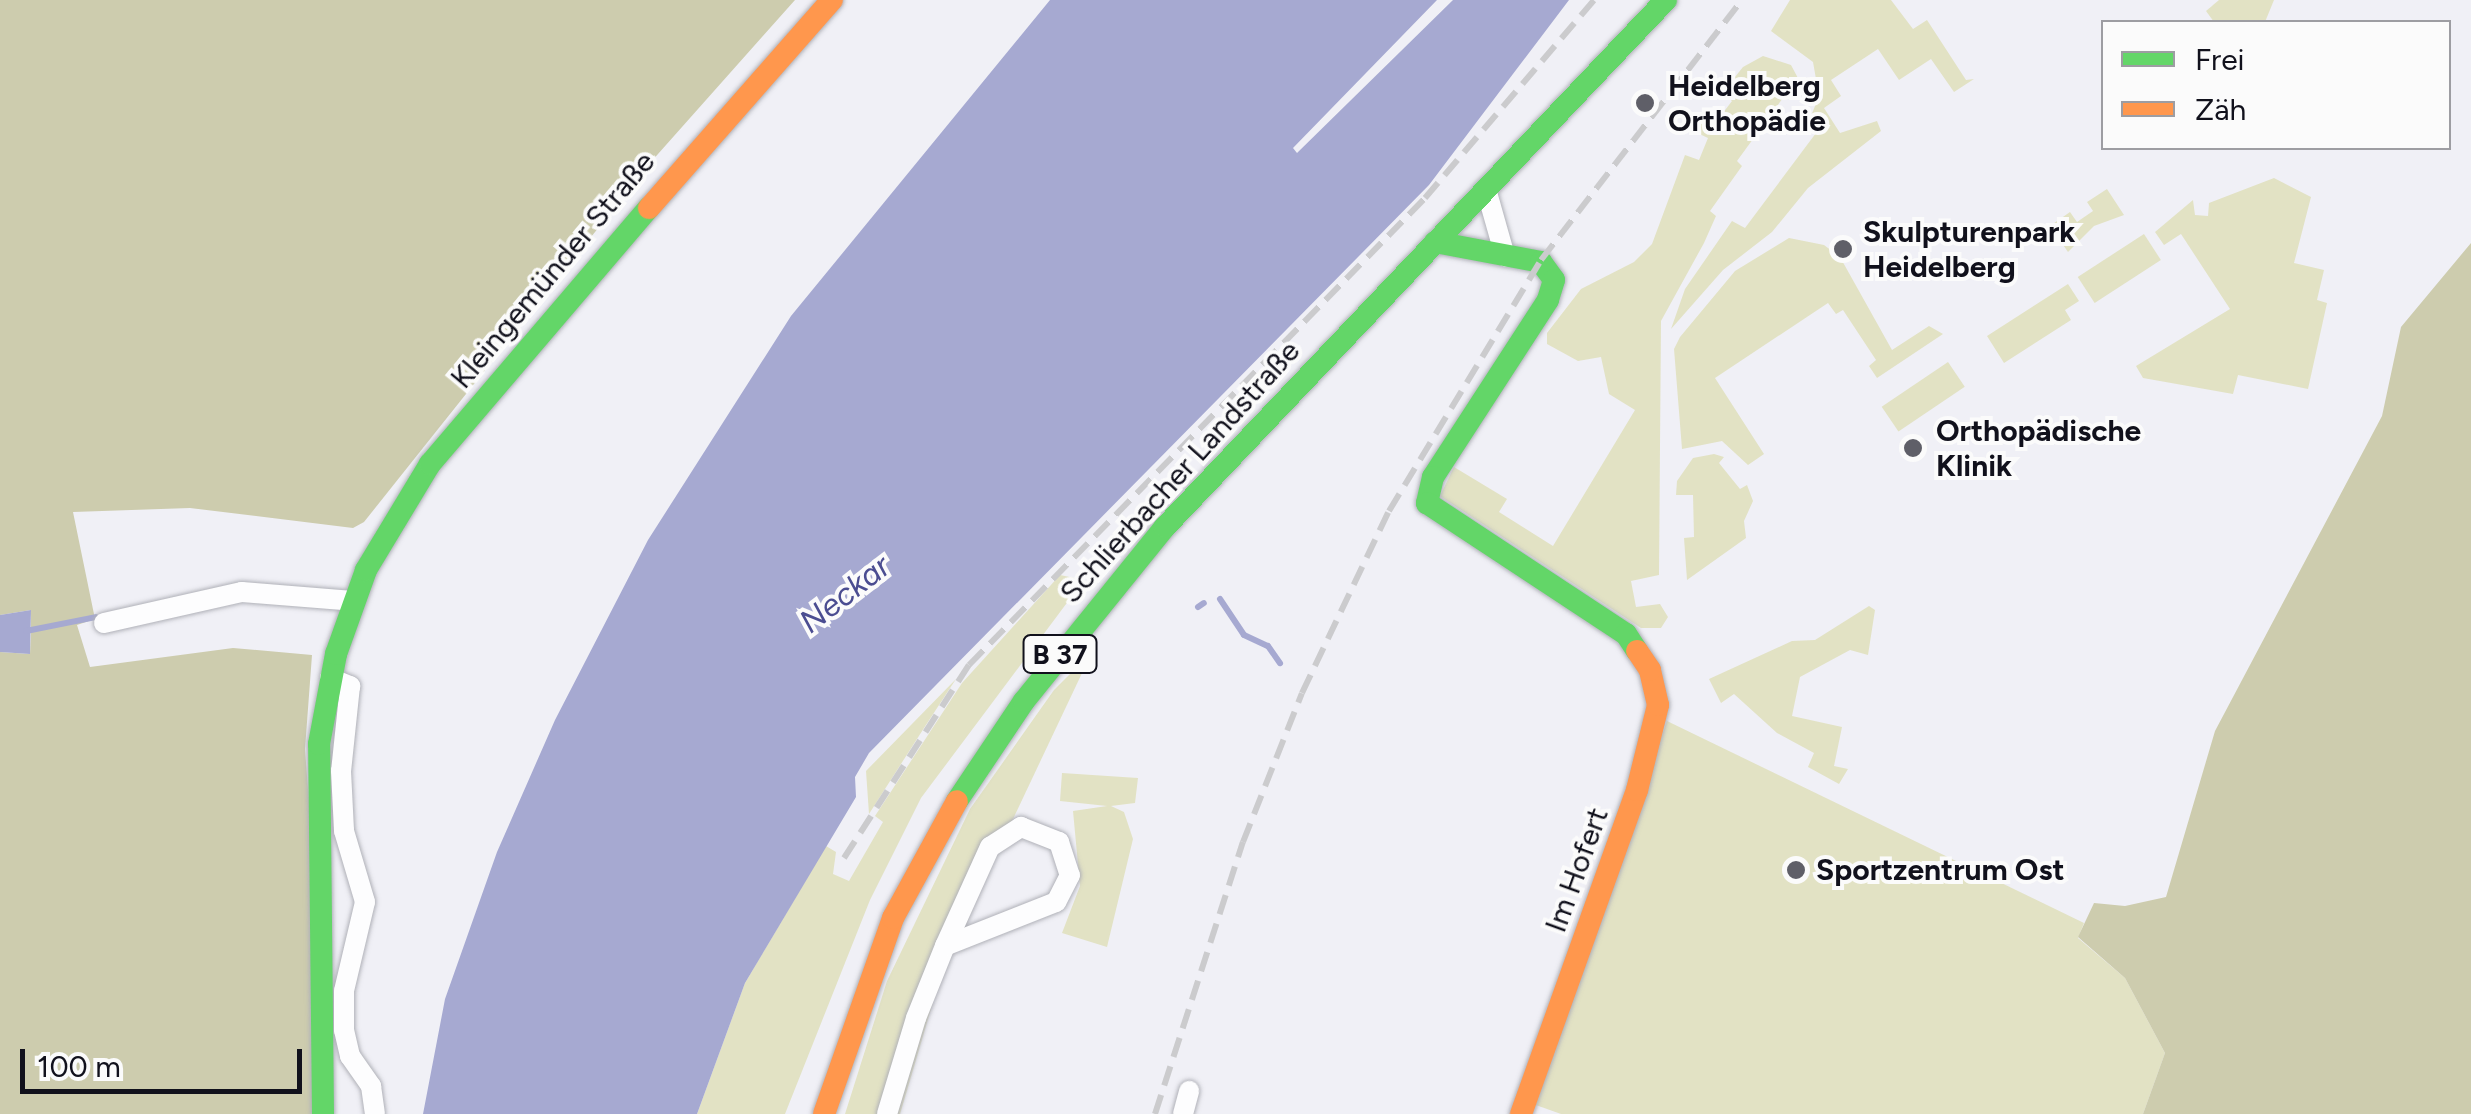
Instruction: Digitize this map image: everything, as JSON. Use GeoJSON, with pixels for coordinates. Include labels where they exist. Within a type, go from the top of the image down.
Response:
{"type":"FeatureCollection","features":[{"type":"Feature","properties":{"kind":"main road","name":"Kleingemünder Straße"},"geometry":{"type":"LineString","coordinates":[[323,1114],[316,791],[330,678],[352,601],[387,527],[430,464],[627,227],[832,0]]}},
{"type":"Feature","properties":{"kind":"main road","name":"Schlierbacher Landstraße"},"geometry":{"type":"LineString","coordinates":[[824,1114],[894,918],[959,798],[1024,701],[1164,527],[1666,0]]}},
{"type":"Feature","properties":{"kind":"main road"},"geometry":{"type":"LineString","coordinates":[[1435,242],[1505,256]]}},
{"type":"Feature","properties":{"kind":"main road","name":"Im Hofert"},"geometry":{"type":"LineString","coordinates":[[1505,256],[1546,265],[1553,275],[1551,294],[1426,499],[1436,514],[1610,621],[1637,645],[1656,690],[1656,734],[1520,1114]]}},
{"type":"Feature","properties":{"kind":"street"},"geometry":{"type":"LineString","coordinates":[[1486,189],[1505,256]]}},
{"type":"Feature","properties":{"kind":"street"},"geometry":{"type":"LineString","coordinates":[[104,623],[242,592],[352,601]]}},
{"type":"Feature","properties":{"kind":"street"},"geometry":{"type":"LineString","coordinates":[[330,678],[350,686],[341,772],[344,831],[365,902],[344,992],[344,1030],[348,1052],[375,1096],[374,1114]]}},
{"type":"Feature","properties":{"kind":"street"},"geometry":{"type":"LineString","coordinates":[[887,1114],[945,946],[995,840],[1021,827],[1060,842],[1070,875],[1056,902],[945,946]]}},
{"type":"Feature","properties":{"kind":"street"},"geometry":{"type":"LineString","coordinates":[[1183,1114],[1189,1092]]}},
{"type":"Feature","properties":{"kind":"green space"},"geometry":{"type":"Polygon","coordinates":[[[0,0],[795,0],[650,163],[364,522],[353,528],[190,508],[73,512],[95,619],[77,625],[90,667],[233,648],[312,655],[305,749],[332,1114],[0,1114],[0,652],[30,654],[31,610],[0,615],[0,0]]]}},
{"type":"Feature","properties":{"kind":"green space"},"geometry":{"type":"Polygon","coordinates":[[[1790,0],[1891,0],[1913,29],[1927,20],[1966,80],[1974,79],[1954,92],[1931,59],[1899,80],[1878,49],[1831,80],[1841,96],[1824,108],[1840,133],[1877,121],[1881,131],[1808,188],[1772,232],[1723,270],[1671,329],[1685,289],[1732,221],[1745,228],[1822,125],[1811,116],[1819,96],[1813,62],[1771,31],[1790,0]]]}},
{"type":"Feature","properties":{"kind":"green space"},"geometry":{"type":"Polygon","coordinates":[[[2219,0],[2274,0],[2266,20],[2213,20],[2206,11],[2219,0]]]}},
{"type":"Feature","properties":{"kind":"green space"},"geometry":{"type":"Polygon","coordinates":[[[1763,56],[1791,65],[1799,80],[1798,98],[1785,95],[1737,161],[1742,166],[1710,211],[1716,216],[1704,243],[1661,321],[1659,575],[1631,581],[1636,607],[1660,604],[1668,617],[1661,628],[1641,628],[1440,496],[1454,467],[1507,499],[1499,512],[1553,546],[1635,410],[1609,394],[1601,357],[1578,361],[1547,344],[1547,333],[1581,289],[1634,262],[1652,244],[1685,155],[1699,160],[1708,138],[1695,132],[1705,114],[1716,122],[1732,101],[1722,93],[1743,67],[1763,56]]]}},
{"type":"Feature","properties":{"kind":"green space"},"geometry":{"type":"Polygon","coordinates":[[[2274,178],[2311,197],[2294,263],[2324,270],[2317,300],[2327,303],[2308,389],[2238,375],[2233,394],[2143,378],[2136,366],[2230,309],[2181,234],[2164,245],[2155,232],[2193,200],[2195,215],[2208,216],[2209,203],[2274,178]]]}},
{"type":"Feature","properties":{"kind":"green space"},"geometry":{"type":"Polygon","coordinates":[[[2107,189],[2124,215],[2094,226],[2068,252],[2050,226],[2070,212],[2077,222],[2093,211],[2087,202],[2107,189]]]}},
{"type":"Feature","properties":{"kind":"green space"},"geometry":{"type":"Polygon","coordinates":[[[2144,234],[2161,260],[2095,303],[2078,277],[2144,234]]]}},
{"type":"Feature","properties":{"kind":"green space"},"geometry":{"type":"Polygon","coordinates":[[[1789,238],[1824,245],[1840,257],[1892,350],[1929,326],[1943,334],[1877,378],[1869,366],[1876,360],[1843,310],[1836,314],[1828,303],[1715,378],[1764,454],[1748,465],[1722,441],[1682,449],[1674,349],[1680,337],[1735,271],[1789,238]]]}},
{"type":"Feature","properties":{"kind":"green space"},"geometry":{"type":"Polygon","coordinates":[[[2471,243],[2471,1114],[2143,1114],[2165,1053],[2125,978],[2078,937],[2094,903],[2125,906],[2166,897],[2215,731],[2382,416],[2401,327],[2471,243]]]}},
{"type":"Feature","properties":{"kind":"green space"},"geometry":{"type":"Polygon","coordinates":[[[2068,284],[2079,301],[2065,310],[2071,320],[2004,363],[1987,336],[2068,284]]]}},
{"type":"Feature","properties":{"kind":"green space"},"geometry":{"type":"Polygon","coordinates":[[[1948,362],[1965,387],[1898,432],[1882,407],[1948,362]]]}},
{"type":"Feature","properties":{"kind":"green space"},"geometry":{"type":"Polygon","coordinates":[[[1714,454],[1724,457],[1719,463],[1740,489],[1747,485],[1753,501],[1744,521],[1746,538],[1687,580],[1684,538],[1694,537],[1693,495],[1676,495],[1677,481],[1693,458],[1714,454]]]}},
{"type":"Feature","properties":{"kind":"green space"},"geometry":{"type":"Polygon","coordinates":[[[1060,575],[1084,580],[921,798],[870,900],[785,1114],[697,1114],[745,983],[826,846],[836,852],[833,874],[849,881],[883,822],[875,816],[962,683],[1060,575]]]}},
{"type":"Feature","properties":{"kind":"green space"},"geometry":{"type":"Polygon","coordinates":[[[1869,606],[1875,610],[1868,655],[1850,650],[1800,677],[1792,716],[1842,727],[1834,766],[1848,769],[1839,784],[1808,767],[1814,753],[1777,733],[1734,694],[1721,703],[1709,679],[1792,641],[1815,640],[1869,606]]]}},
{"type":"Feature","properties":{"kind":"green space"},"geometry":{"type":"Polygon","coordinates":[[[1092,652],[944,965],[900,1114],[845,1114],[887,981],[970,809],[1054,690],[1092,652]]]}},
{"type":"Feature","properties":{"kind":"green space"},"geometry":{"type":"Polygon","coordinates":[[[956,679],[924,728],[869,814],[866,771],[956,679]]]}},
{"type":"Feature","properties":{"kind":"green space","name":"Sportzentrum Ost"},"geometry":{"type":"Polygon","coordinates":[[[1667,721],[2084,923],[2078,938],[2125,978],[2165,1053],[2143,1114],[1561,1114],[1533,1104],[1667,721]]]}},
{"type":"Feature","properties":{"kind":"green space"},"geometry":{"type":"Polygon","coordinates":[[[1062,773],[1138,778],[1135,803],[1111,806],[1124,812],[1133,839],[1107,947],[1062,933],[1080,886],[1073,811],[1107,806],[1060,801],[1062,773]]]}},
{"type":"Feature","properties":{"kind":"water","name":"Neckar"},"geometry":{"type":"Polygon","coordinates":[[[1050,0],[1437,0],[1293,148],[1297,153],[1453,0],[1569,0],[1429,185],[869,753],[855,777],[856,797],[745,983],[697,1114],[423,1114],[445,999],[497,852],[555,720],[648,540],[791,316],[1050,0]]]}},
{"type":"Feature","properties":{"kind":"water"},"geometry":{"type":"Polygon","coordinates":[[[31,610],[30,654],[0,652],[0,615],[31,610]]]}},
{"type":"Feature","properties":{"kind":"waterway"},"geometry":{"type":"LineString","coordinates":[[1220,599],[1244,635],[1268,646],[1280,663]]}},
{"type":"Feature","properties":{"kind":"waterway"},"geometry":{"type":"LineString","coordinates":[[1198,607],[1204,603]]}},
{"type":"Feature","properties":{"kind":"waterway"},"geometry":{"type":"LineString","coordinates":[[26,631],[96,617]]}},
{"type":"Feature","properties":{"kind":"railway"},"geometry":{"type":"LineString","coordinates":[[844,858],[969,665],[1425,198],[1594,0]]}},
{"type":"Feature","properties":{"kind":"railway"},"geometry":{"type":"LineString","coordinates":[[1155,1114],[1243,842],[1302,693],[1389,511],[1541,260],[1742,0]]}},
{"type":"Feature","properties":{"kind":"traffic: fast"},"geometry":{"type":"LineString","coordinates":[[957,801],[1024,701],[1165,527],[1666,0]]}},
{"type":"Feature","properties":{"kind":"traffic: fast"},"geometry":{"type":"LineString","coordinates":[[323,1114],[319,744],[336,654],[366,570],[430,464],[649,208]]}},
{"type":"Feature","properties":{"kind":"traffic: fast"},"geometry":{"type":"LineString","coordinates":[[1435,242],[1541,262],[1554,280],[1548,300],[1433,477],[1427,503],[1626,634],[1637,651]]}},
{"type":"Feature","properties":{"kind":"traffic: slow"},"geometry":{"type":"LineString","coordinates":[[649,208],[832,0]]}},
{"type":"Feature","properties":{"kind":"traffic: slow"},"geometry":{"type":"LineString","coordinates":[[1521,1114],[1637,790],[1658,705],[1650,670],[1637,651]]}},
{"type":"Feature","properties":{"kind":"traffic: slow"},"geometry":{"type":"LineString","coordinates":[[824,1114],[893,918],[957,801]]}},
{"type":"Feature","properties":{"kind":"place","name":"Heidelberg Orthopädie"},"geometry":{"type":"Point","coordinates":[1645,103]}},
{"type":"Feature","properties":{"kind":"place","name":"Skulpturenpark Heidelberg"},"geometry":{"type":"Point","coordinates":[1843,249]}},
{"type":"Feature","properties":{"kind":"place","name":"Orthopädische Klinik"},"geometry":{"type":"Point","coordinates":[1913,448]}},
{"type":"Feature","properties":{"kind":"place","name":"Sportzentrum Ost"},"geometry":{"type":"Point","coordinates":[1796,870]}}]}
